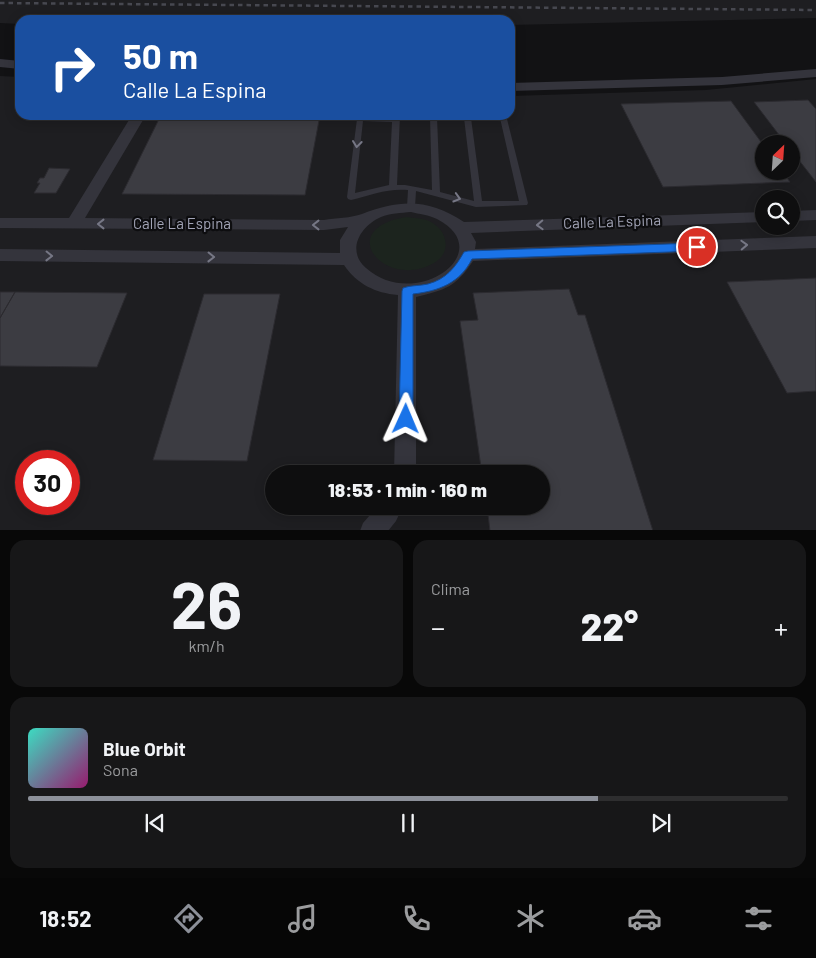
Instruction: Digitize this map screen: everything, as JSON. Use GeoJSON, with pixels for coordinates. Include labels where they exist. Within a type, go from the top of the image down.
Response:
{"type":"FeatureCollection","features":[{"type":"Feature","properties":{"kind":"street"},"geometry":{"type":"LineString","coordinates":[[0,63],[15,64]]}},
{"type":"Feature","properties":{"kind":"street"},"geometry":{"type":"LineString","coordinates":[[515,87],[722,81],[816,73]]}},
{"type":"Feature","properties":{"kind":"street"},"geometry":{"type":"LineString","coordinates":[[73,224],[136,120]]}},
{"type":"Feature","properties":{"kind":"street","name":"Calle La Espina"},"geometry":{"type":"LineString","coordinates":[[0,223],[324,225],[364,219],[378,212],[394,208],[411,207],[439,213],[461,228],[755,217]]}},
{"type":"Feature","properties":{"kind":"street"},"geometry":{"type":"LineString","coordinates":[[800,216],[816,215]]}},
{"type":"Feature","properties":{"kind":"street"},"geometry":{"type":"LineString","coordinates":[[364,219],[354,229],[349,238],[347,248],[349,259],[356,271],[370,281],[387,288],[408,291],[429,288],[448,280],[461,269],[468,255],[468,241],[461,228]]}},
{"type":"Feature","properties":{"kind":"street","name":"Calle La Espina"},"geometry":{"type":"LineString","coordinates":[[468,255],[816,242]]}},
{"type":"Feature","properties":{"kind":"street"},"geometry":{"type":"LineString","coordinates":[[0,255],[349,259]]}},
{"type":"Feature","properties":{"kind":"street"},"geometry":{"type":"LineString","coordinates":[[405,465],[408,291]]}},
{"type":"Feature","properties":{"kind":"street"},"geometry":{"type":"LineString","coordinates":[[372,530],[386,515]]}},
{"type":"Feature","properties":{"kind":"lane"},"geometry":{"type":"LineString","coordinates":[[360,120],[351,197],[393,188],[412,188],[436,192],[478,204],[524,203],[504,120]]}},
{"type":"Feature","properties":{"kind":"lane"},"geometry":{"type":"LineString","coordinates":[[393,188],[397,120]]}},
{"type":"Feature","properties":{"kind":"lane"},"geometry":{"type":"LineString","coordinates":[[434,120],[436,192]]}},
{"type":"Feature","properties":{"kind":"lane"},"geometry":{"type":"LineString","coordinates":[[468,120],[478,204]]}},
{"type":"Feature","properties":{"kind":"lane"},"geometry":{"type":"LineString","coordinates":[[411,207],[412,188]]}},
{"type":"Feature","properties":{"kind":"shaded area"},"geometry":{"type":"Polygon","coordinates":[[[0,0],[816,0],[816,18],[515,25],[515,15],[15,15],[15,24],[0,23],[0,0]]]}},
{"type":"Feature","properties":{"kind":"shaded area"},"geometry":{"type":"Polygon","coordinates":[[[0,76],[15,77],[15,120],[515,120],[515,96],[706,90],[816,79],[816,530],[0,530],[0,76]]]}},
{"type":"Feature","properties":{"kind":"shaded area"},"geometry":{"type":"Polygon","coordinates":[[[406,217],[429,221],[440,229],[444,235],[446,247],[440,258],[434,263],[416,270],[399,269],[384,264],[374,255],[370,244],[373,233],[384,224],[406,217]]]}},
{"type":"Feature","properties":{"kind":"building"},"geometry":{"type":"Polygon","coordinates":[[[808,100],[816,109],[816,182],[800,162],[800,135],[779,135],[754,102],[808,100]]]}},
{"type":"Feature","properties":{"kind":"building"},"geometry":{"type":"Polygon","coordinates":[[[731,101],[756,135],[755,180],[789,180],[790,182],[663,187],[621,104],[731,101]]]}},
{"type":"Feature","properties":{"kind":"building"},"geometry":{"type":"Polygon","coordinates":[[[159,120],[319,120],[305,195],[122,194],[159,120]]]}},
{"type":"Feature","properties":{"kind":"building"},"geometry":{"type":"Polygon","coordinates":[[[49,168],[70,169],[56,193],[34,193],[40,183],[37,183],[40,178],[44,178],[49,168]]]}},
{"type":"Feature","properties":{"kind":"building"},"geometry":{"type":"Polygon","coordinates":[[[816,278],[816,391],[787,393],[727,282],[816,278]]]}},
{"type":"Feature","properties":{"kind":"building"},"geometry":{"type":"Polygon","coordinates":[[[569,289],[578,315],[585,315],[653,530],[490,530],[488,515],[550,515],[550,465],[481,465],[460,321],[478,320],[473,293],[569,289]]]}},
{"type":"Feature","properties":{"kind":"building"},"geometry":{"type":"Polygon","coordinates":[[[0,292],[15,292],[0,318],[0,292]]]}},
{"type":"Feature","properties":{"kind":"building"},"geometry":{"type":"Polygon","coordinates":[[[15,292],[127,293],[97,367],[0,366],[0,318],[15,292]]]}},
{"type":"Feature","properties":{"kind":"building"},"geometry":{"type":"Polygon","coordinates":[[[204,294],[280,294],[247,461],[153,460],[204,294]]]}},
{"type":"Feature","properties":{"kind":"railway"},"geometry":{"type":"LineString","coordinates":[[0,3],[816,10]]}},
{"type":"Feature","properties":{"kind":"route"},"geometry":{"type":"LineString","coordinates":[[406,419],[408,291],[429,288],[448,280],[461,269],[468,255],[697,247]]}}]}
